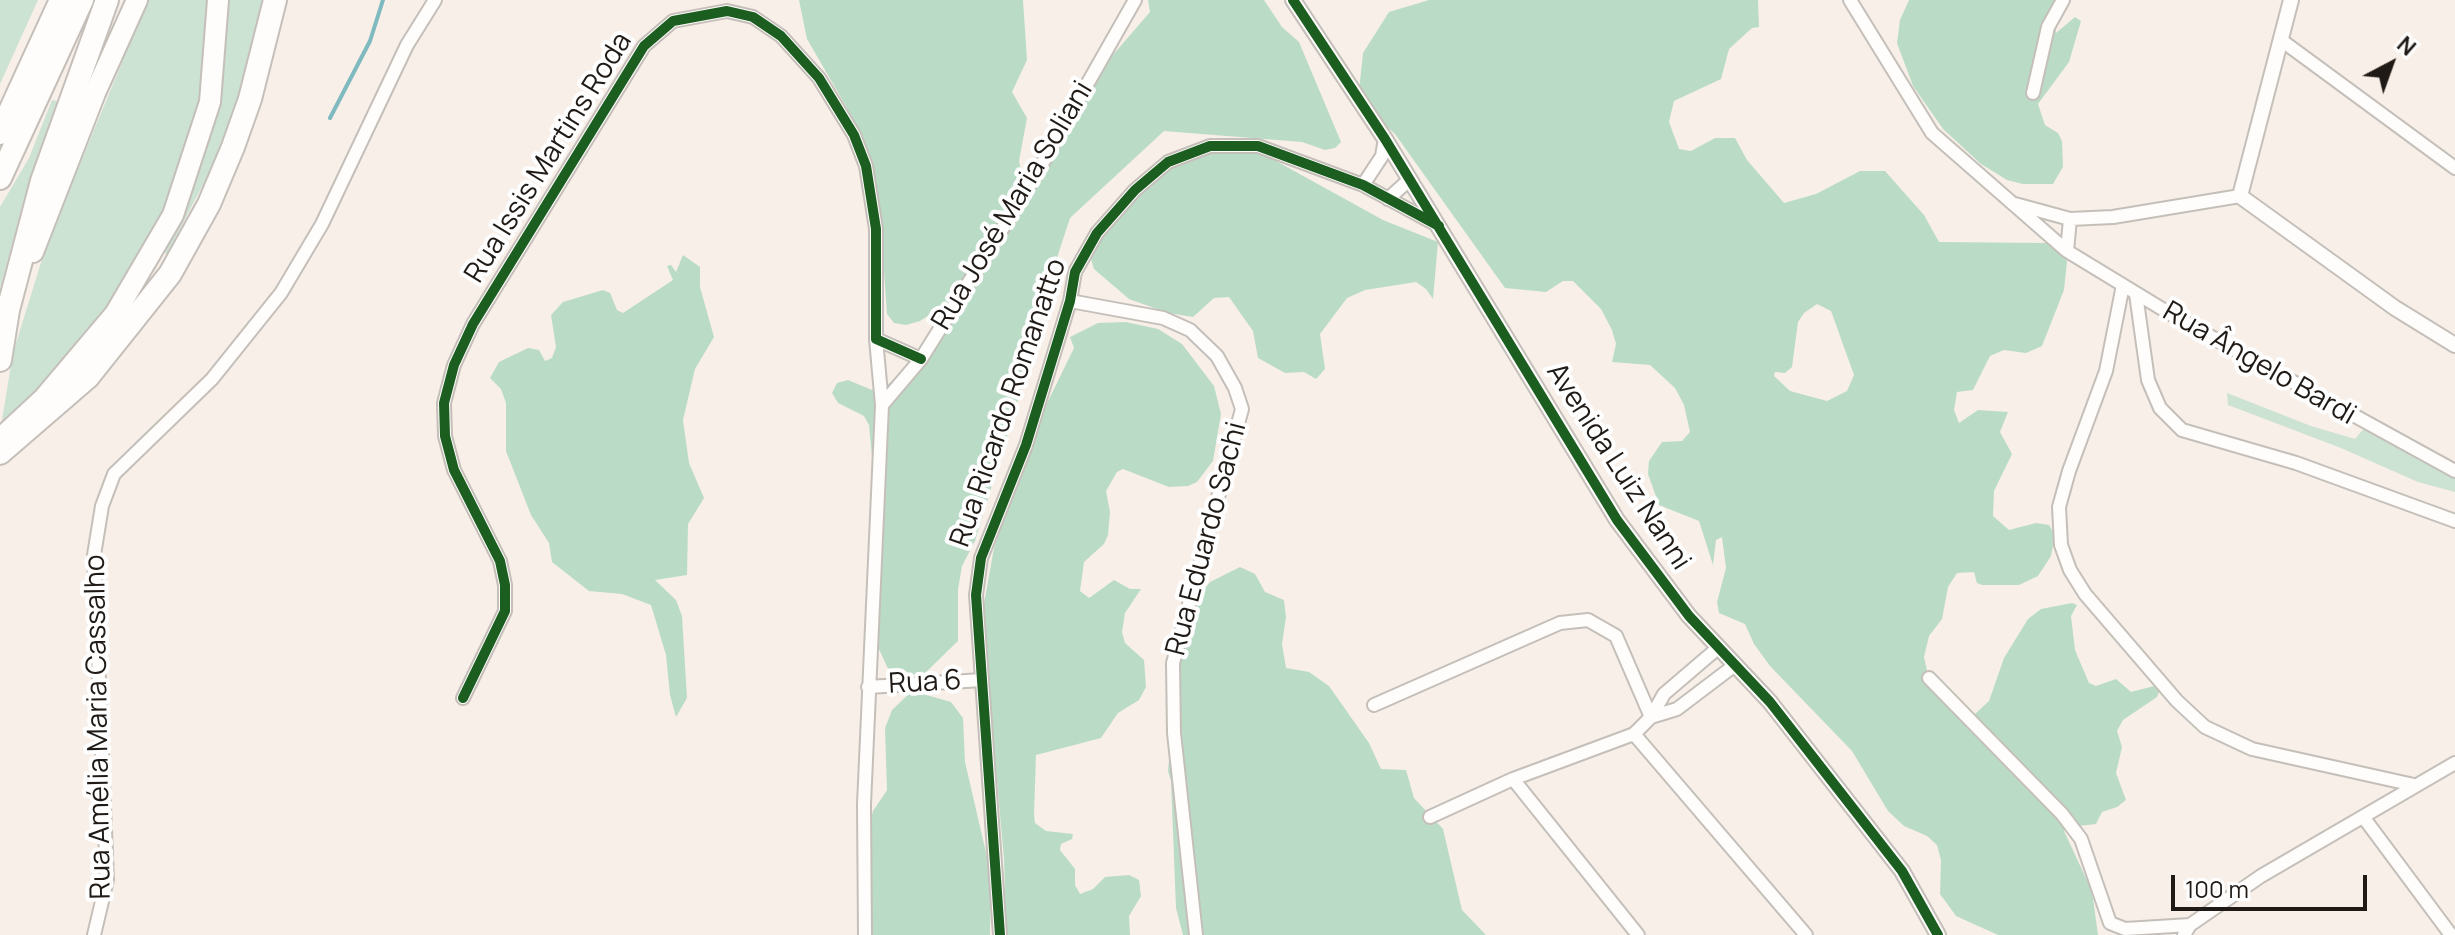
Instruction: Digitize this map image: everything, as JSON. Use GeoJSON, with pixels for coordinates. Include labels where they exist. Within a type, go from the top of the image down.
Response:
{"type":"FeatureCollection","features":[{"type":"Feature","properties":{"kind":"highway"},"geometry":{"type":"LineString","coordinates":[[0,133],[61,0]]}},
{"type":"Feature","properties":{"kind":"highway"},"geometry":{"type":"LineString","coordinates":[[0,178],[82,0]]}},
{"type":"Feature","properties":{"kind":"highway"},"geometry":{"type":"LineString","coordinates":[[0,362],[8,310],[38,194],[107,0]]}},
{"type":"Feature","properties":{"kind":"highway"},"geometry":{"type":"LineString","coordinates":[[0,362],[43,223],[137,0]]}},
{"type":"Feature","properties":{"kind":"highway"},"geometry":{"type":"LineString","coordinates":[[0,439],[52,389],[115,314],[173,215],[210,102],[218,0]]}},
{"type":"Feature","properties":{"kind":"highway"},"geometry":{"type":"LineString","coordinates":[[0,453],[88,377],[170,274],[209,204],[233,147],[250,99],[275,0]]}},
{"type":"Feature","properties":{"kind":"street","name":"Rua Amélia Maria Cassalho"},"geometry":{"type":"LineString","coordinates":[[94,935],[107,880],[94,555],[102,506],[114,474],[212,379],[281,293],[322,224],[407,45],[435,0]]}},
{"type":"Feature","properties":{"kind":"street","name":"Rua José Maria Soliani"},"geometry":{"type":"LineString","coordinates":[[882,405],[921,359],[1034,178],[1135,0]]}},
{"type":"Feature","properties":{"kind":"street","name":"Avenida Luiz Nanni"},"geometry":{"type":"LineString","coordinates":[[1293,0],[1410,179],[1617,520],[1689,616],[1770,702],[1902,871],[1938,935]]}},
{"type":"Feature","properties":{"kind":"street","name":"Rua Ângelo Bardi"},"geometry":{"type":"LineString","coordinates":[[1850,0],[1932,133],[2067,251],[2136,294],[2455,471]]}},
{"type":"Feature","properties":{"kind":"street"},"geometry":{"type":"LineString","coordinates":[[2033,93],[2048,27],[2063,0]]}},
{"type":"Feature","properties":{"kind":"street"},"geometry":{"type":"LineString","coordinates":[[2240,196],[2291,0]]}},
{"type":"Feature","properties":{"kind":"street","name":"Rua Issis Martins Roda"},"geometry":{"type":"LineString","coordinates":[[463,698],[505,611],[505,585],[500,561],[454,470],[445,436],[444,403],[454,365],[473,324],[644,46],[673,21],[727,11],[753,17],[803,57],[835,100],[854,135],[872,192],[878,266],[876,339]]}},
{"type":"Feature","properties":{"kind":"street"},"geometry":{"type":"LineString","coordinates":[[2281,40],[2455,168]]}},
{"type":"Feature","properties":{"kind":"street"},"geometry":{"type":"LineString","coordinates":[[1363,185],[1382,156],[1385,139]]}},
{"type":"Feature","properties":{"kind":"street","name":"Rua Ricardo Romanatto"},"geometry":{"type":"LineString","coordinates":[[1000,935],[976,595],[981,558],[1026,445],[1070,301],[1075,272],[1097,233],[1135,190],[1168,162],[1210,146],[1258,146],[1363,185],[1439,226]]}},
{"type":"Feature","properties":{"kind":"street"},"geometry":{"type":"LineString","coordinates":[[1388,199],[1410,179]]}},
{"type":"Feature","properties":{"kind":"street"},"geometry":{"type":"LineString","coordinates":[[2012,203],[2070,219],[2113,217],[2240,196],[2395,308],[2455,345]]}},
{"type":"Feature","properties":{"kind":"street"},"geometry":{"type":"LineString","coordinates":[[2067,251],[2070,219]]}},
{"type":"Feature","properties":{"kind":"street"},"geometry":{"type":"LineString","coordinates":[[2123,285],[2106,371],[2059,507],[2061,545],[2070,570],[2085,594],[2177,701],[2205,727],[2252,749],[2414,785]]}},
{"type":"Feature","properties":{"kind":"street"},"geometry":{"type":"LineString","coordinates":[[2136,294],[2148,380],[2160,408],[2182,430],[2296,463],[2455,521]]}},
{"type":"Feature","properties":{"kind":"street","name":"Rua Eduardo Sachi"},"geometry":{"type":"LineString","coordinates":[[1070,301],[1163,318],[1190,330],[1217,356],[1235,388],[1242,409],[1173,663],[1174,733],[1196,935]]}},
{"type":"Feature","properties":{"kind":"street"},"geometry":{"type":"LineString","coordinates":[[865,935],[864,804],[882,405],[876,339],[921,359]]}},
{"type":"Feature","properties":{"kind":"street"},"geometry":{"type":"LineString","coordinates":[[1374,705],[1560,623],[1588,620],[1616,636],[1651,717]]}},
{"type":"Feature","properties":{"kind":"street"},"geometry":{"type":"LineString","coordinates":[[1430,817],[1513,779],[1634,734],[1651,717],[1664,694],[1719,647]]}},
{"type":"Feature","properties":{"kind":"street"},"geometry":{"type":"LineString","coordinates":[[1651,717],[1677,709],[1735,665]]}},
{"type":"Feature","properties":{"kind":"street"},"geometry":{"type":"LineString","coordinates":[[1929,678],[2062,814],[2081,839],[2103,913],[2116,931],[2187,930],[2261,876],[2455,763]]}},
{"type":"Feature","properties":{"kind":"street","name":"Rua 6"},"geometry":{"type":"LineString","coordinates":[[868,687],[982,680]]}},
{"type":"Feature","properties":{"kind":"street"},"geometry":{"type":"LineString","coordinates":[[1634,734],[1806,935]]}},
{"type":"Feature","properties":{"kind":"street"},"geometry":{"type":"LineString","coordinates":[[1513,779],[1638,935]]}},
{"type":"Feature","properties":{"kind":"street"},"geometry":{"type":"LineString","coordinates":[[2364,818],[2451,935]]}},
{"type":"Feature","properties":{"kind":"green space"},"geometry":{"type":"Polygon","coordinates":[[[0,0],[38,0],[0,84],[0,0]]]}},
{"type":"Feature","properties":{"kind":"green space"},"geometry":{"type":"Polygon","coordinates":[[[148,0],[208,0],[207,89],[181,183],[94,333],[0,432],[13,353],[47,243],[148,0]]]}},
{"type":"Feature","properties":{"kind":"green space"},"geometry":{"type":"Polygon","coordinates":[[[224,0],[263,0],[235,107],[208,175],[167,254],[162,251],[173,228],[224,0]]]}},
{"type":"Feature","properties":{"kind":"green space"},"geometry":{"type":"Polygon","coordinates":[[[799,0],[1023,0],[1027,60],[1012,92],[1027,118],[1019,161],[1022,176],[1043,154],[1092,79],[1150,12],[1148,0],[1264,0],[1282,27],[1299,42],[1341,142],[1335,148],[1325,150],[1302,142],[1164,131],[1070,218],[1037,319],[1020,393],[975,541],[962,566],[958,589],[958,641],[922,676],[889,671],[878,647],[875,611],[878,521],[869,425],[864,416],[838,403],[832,393],[837,383],[848,380],[872,390],[884,388],[910,364],[932,331],[940,312],[937,310],[920,321],[906,325],[894,323],[887,314],[880,216],[867,160],[847,108],[807,39],[799,0]]]}},
{"type":"Feature","properties":{"kind":"green space"},"geometry":{"type":"Polygon","coordinates":[[[1429,0],[1758,0],[1759,27],[1752,28],[1729,49],[1721,79],[1674,101],[1669,122],[1679,149],[1691,151],[1715,138],[1735,138],[1747,160],[1784,203],[1816,194],[1860,171],[1885,171],[1924,215],[1939,242],[2047,243],[2060,250],[2067,261],[2064,290],[2042,346],[2026,353],[2004,350],[1990,356],[1973,390],[1957,392],[1954,410],[1959,423],[1978,410],[2008,412],[2000,432],[2012,454],[1994,491],[1993,516],[2009,530],[2036,523],[2049,525],[2055,535],[2051,556],[2038,576],[2019,585],[1982,585],[1977,583],[1974,572],[1957,573],[1948,587],[1942,619],[1929,636],[1924,657],[1928,675],[1959,712],[1975,714],[1989,701],[2004,658],[2028,619],[2041,609],[2072,603],[2077,605],[2071,616],[2075,650],[2089,683],[2096,686],[2116,679],[2131,692],[2154,686],[2160,689],[2157,697],[2123,720],[2117,731],[2122,747],[2116,773],[2126,800],[2102,812],[2096,824],[2069,827],[2064,831],[2092,891],[2098,935],[1998,935],[1956,916],[1940,894],[1941,860],[1937,845],[1927,836],[1904,826],[1888,811],[1852,751],[1770,666],[1754,644],[1745,624],[1719,613],[1717,602],[1726,568],[1722,537],[1716,540],[1713,565],[1699,521],[1659,505],[1648,474],[1649,461],[1662,442],[1682,441],[1690,432],[1684,405],[1675,388],[1650,365],[1612,362],[1616,344],[1612,330],[1601,309],[1573,281],[1563,281],[1546,292],[1505,288],[1395,134],[1358,100],[1363,53],[1389,12],[1429,0]],[[1817,304],[1804,313],[1798,322],[1792,367],[1785,373],[1775,372],[1774,376],[1790,391],[1827,401],[1847,391],[1854,375],[1831,311],[1817,304]]]}},
{"type":"Feature","properties":{"kind":"green space"},"geometry":{"type":"Polygon","coordinates":[[[1909,0],[2069,0],[2055,24],[2056,33],[2075,17],[2081,21],[2069,62],[2038,104],[2045,125],[2058,133],[2062,141],[2063,167],[2053,184],[2023,184],[2007,180],[1981,164],[1943,129],[1913,86],[1897,43],[1900,20],[1909,0]]]}},
{"type":"Feature","properties":{"kind":"green space"},"geometry":{"type":"Polygon","coordinates":[[[52,100],[57,101],[31,175],[0,288],[0,207],[29,158],[52,100]]]}},
{"type":"Feature","properties":{"kind":"green space"},"geometry":{"type":"Polygon","coordinates":[[[1224,149],[1245,149],[1267,156],[1383,220],[1438,242],[1433,299],[1416,282],[1365,290],[1347,298],[1320,334],[1325,369],[1316,379],[1304,372],[1285,373],[1258,358],[1253,331],[1229,297],[1214,298],[1193,317],[1168,313],[1129,299],[1094,269],[1091,259],[1096,244],[1118,209],[1177,160],[1224,149]]]}},
{"type":"Feature","properties":{"kind":"green space"},"geometry":{"type":"Polygon","coordinates":[[[683,255],[700,267],[700,287],[714,337],[695,369],[683,420],[689,463],[704,498],[688,524],[687,575],[655,580],[676,600],[682,616],[687,698],[676,717],[670,695],[666,655],[651,605],[622,594],[589,591],[552,562],[549,543],[531,515],[506,451],[506,403],[501,389],[490,378],[499,362],[528,348],[539,350],[545,361],[552,358],[556,347],[551,315],[563,302],[603,290],[610,293],[617,310],[623,313],[673,280],[667,266],[671,265],[676,272],[683,255]]]}},
{"type":"Feature","properties":{"kind":"green space"},"geometry":{"type":"Polygon","coordinates":[[[1126,322],[1158,329],[1182,344],[1214,386],[1221,414],[1213,461],[1197,482],[1188,486],[1169,487],[1123,469],[1117,472],[1106,491],[1110,512],[1108,535],[1104,544],[1084,562],[1080,591],[1089,598],[1114,580],[1130,589],[1141,589],[1125,613],[1122,632],[1125,643],[1144,660],[1146,687],[1139,700],[1118,713],[1101,738],[1036,755],[1034,815],[1035,823],[1046,831],[1073,834],[1072,839],[1061,844],[1060,850],[1075,869],[1075,885],[1080,894],[1093,889],[1105,877],[1129,875],[1139,880],[1141,896],[1129,916],[1130,935],[1006,935],[1004,859],[982,615],[994,548],[1030,438],[1074,348],[1070,337],[1098,323],[1126,322]]]}},
{"type":"Feature","properties":{"kind":"green space"},"geometry":{"type":"Polygon","coordinates":[[[2227,393],[2311,426],[2355,439],[2365,427],[2455,474],[2455,492],[2418,482],[2341,448],[2228,405],[2227,393]]]}},
{"type":"Feature","properties":{"kind":"green space"},"geometry":{"type":"Polygon","coordinates":[[[1240,567],[1255,574],[1265,592],[1284,600],[1286,617],[1282,644],[1286,668],[1309,672],[1329,686],[1369,743],[1381,769],[1406,770],[1414,798],[1443,829],[1462,910],[1486,935],[1183,935],[1176,908],[1171,781],[1168,771],[1182,617],[1210,582],[1240,567]]]}},
{"type":"Feature","properties":{"kind":"green space"},"geometry":{"type":"Polygon","coordinates":[[[912,691],[951,702],[963,718],[965,762],[991,874],[990,935],[866,935],[869,827],[873,811],[887,790],[885,728],[892,710],[912,691]]]}},
{"type":"Feature","properties":{"kind":"waterway"},"geometry":{"type":"LineString","coordinates":[[330,118],[370,41],[383,0]]}},
{"type":"Feature","properties":{"kind":"cycle path"},"geometry":{"type":"LineString","coordinates":[[1293,0],[1385,139],[1617,520],[1689,616],[1770,702],[1902,871],[1938,935]]}},
{"type":"Feature","properties":{"kind":"cycle path"},"geometry":{"type":"LineString","coordinates":[[463,698],[505,611],[505,585],[500,561],[454,470],[445,436],[444,403],[454,365],[473,324],[644,46],[673,21],[727,11],[753,17],[781,36],[819,78],[854,135],[866,166],[876,229],[876,339],[921,359]]}},
{"type":"Feature","properties":{"kind":"cycle path"},"geometry":{"type":"LineString","coordinates":[[1000,935],[976,595],[981,558],[1026,445],[1070,301],[1075,272],[1097,233],[1135,190],[1168,162],[1210,146],[1258,146],[1363,185],[1439,226]]}}]}
